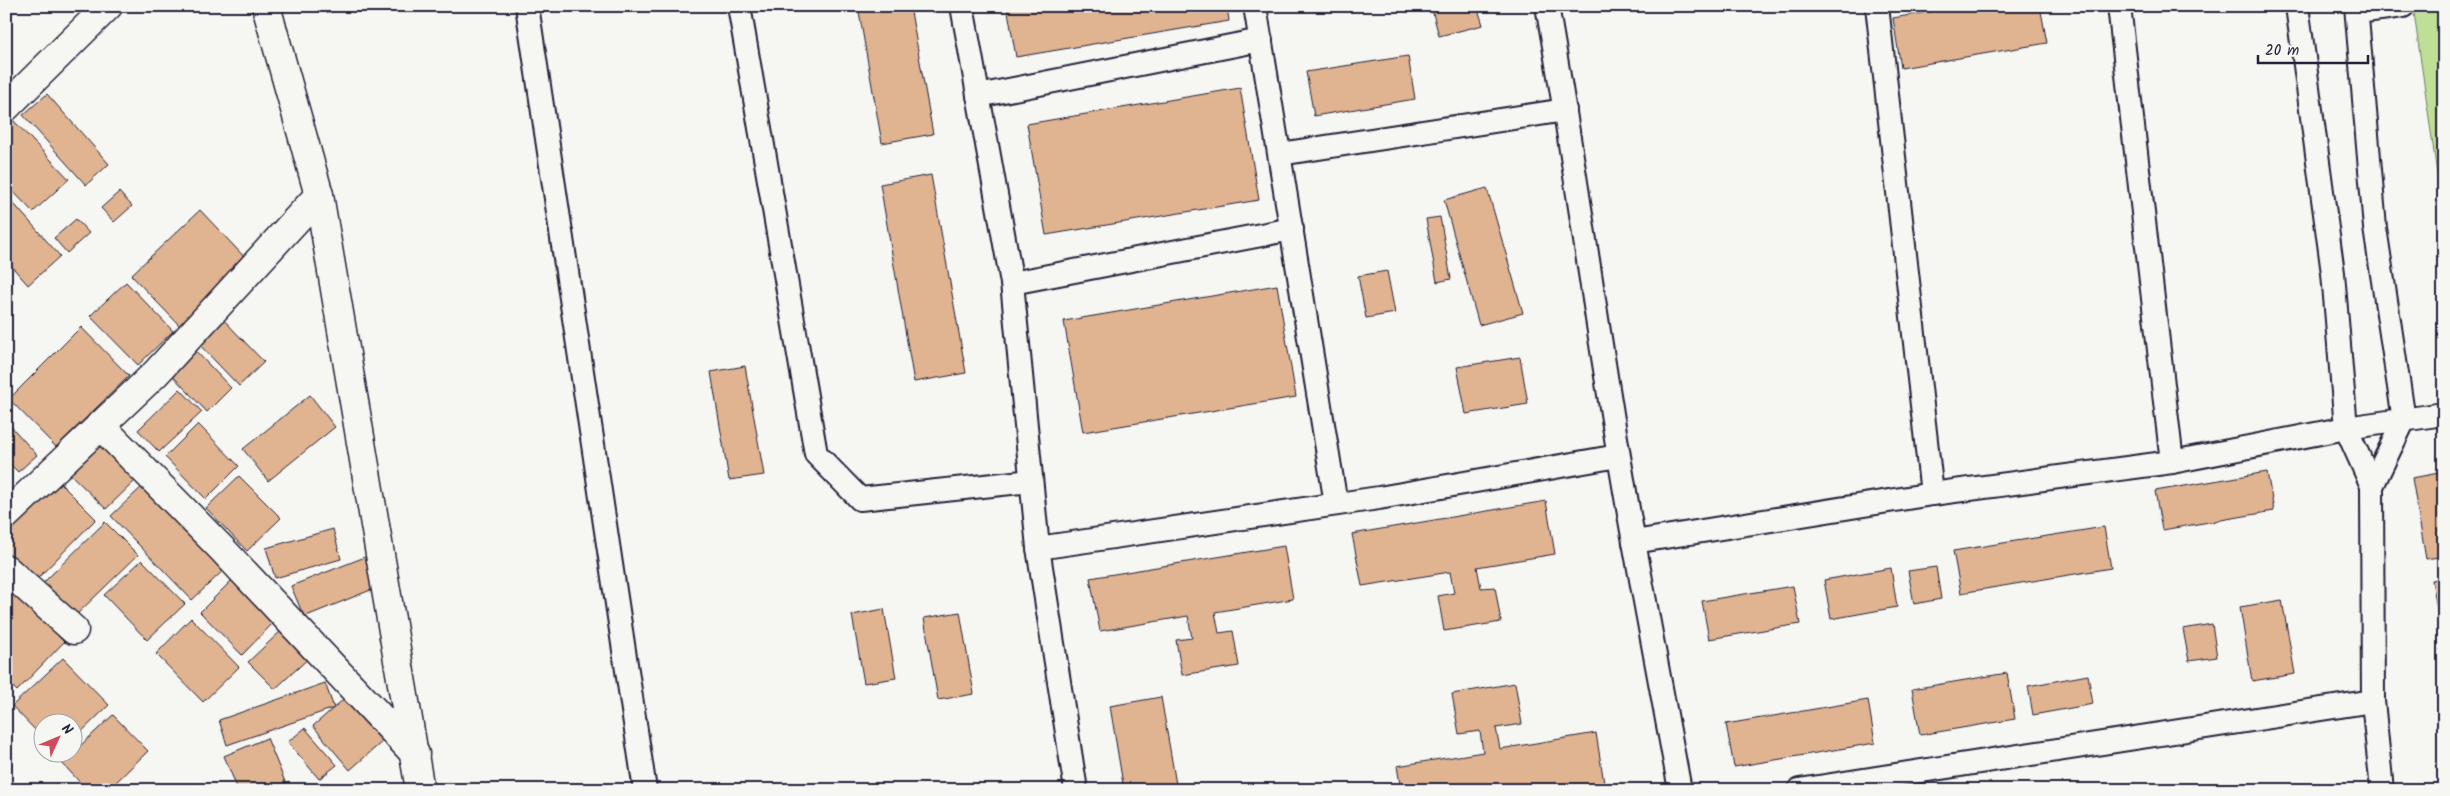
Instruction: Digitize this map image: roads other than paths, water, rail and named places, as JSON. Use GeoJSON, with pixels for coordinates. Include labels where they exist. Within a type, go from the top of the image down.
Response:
{"type":"FeatureCollection","features":[{"type":"Feature","properties":{"kind":"street"},"geometry":{"type":"LineString","coordinates":[[266,6],[319,195],[420,790]]}},
{"type":"Feature","properties":{"kind":"street"},"geometry":{"type":"LineString","coordinates":[[6,106],[100,9]]}},
{"type":"Feature","properties":{"kind":"street"},"geometry":{"type":"LineString","coordinates":[[6,515],[156,373],[319,195]]}},
{"type":"Feature","properties":{"kind":"street"},"geometry":{"type":"LineString","coordinates":[[100,425],[221,548],[415,754]]}},
{"type":"Feature","properties":{"kind":"street"},"geometry":{"type":"LineString","coordinates":[[6,569],[74,630]]}},
{"type":"Feature","properties":{"kind":"lane"},"geometry":{"type":"LineString","coordinates":[[527,6],[645,790]]}},
{"type":"Feature","properties":{"kind":"lane"},"geometry":{"type":"LineString","coordinates":[[739,6],[816,454],[860,499],[1031,481]]}},
{"type":"Feature","properties":{"kind":"lane"},"geometry":{"type":"LineString","coordinates":[[962,6],[1012,283],[1038,548],[1076,790]]}},
{"type":"Feature","properties":{"kind":"lane"},"geometry":{"type":"LineString","coordinates":[[1255,6],[1336,504]]}},
{"type":"Feature","properties":{"kind":"lane"},"geometry":{"type":"LineString","coordinates":[[1547,6],[1566,110],[1618,456],[1680,790]]}},
{"type":"Feature","properties":{"kind":"lane"},"geometry":{"type":"LineString","coordinates":[[2119,6],[2172,462]]}},
{"type":"Feature","properties":{"kind":"lane"},"geometry":{"type":"LineString","coordinates":[[2297,6],[2333,273],[2346,428],[2372,486],[2373,701],[2382,790]]}},
{"type":"Feature","properties":{"kind":"lane"},"geometry":{"type":"LineString","coordinates":[[2372,486],[2404,420],[2376,228],[2356,9],[2403,6]]}},
{"type":"Feature","properties":{"kind":"lane"},"geometry":{"type":"LineString","coordinates":[[1883,7],[1932,494]]}},
{"type":"Feature","properties":{"kind":"lane"},"geometry":{"type":"LineString","coordinates":[[978,96],[1262,40]]}},
{"type":"Feature","properties":{"kind":"lane"},"geometry":{"type":"LineString","coordinates":[[1280,154],[1566,110]]}},
{"type":"Feature","properties":{"kind":"lane"},"geometry":{"type":"LineString","coordinates":[[1012,283],[1292,229]]}},
{"type":"Feature","properties":{"kind":"lane"},"geometry":{"type":"LineString","coordinates":[[1634,542],[1932,494],[2172,462],[2346,428],[2444,414]]}},
{"type":"Feature","properties":{"kind":"lane"},"geometry":{"type":"LineString","coordinates":[[1038,548],[1336,504],[1618,456]]}},
{"type":"Feature","properties":{"kind":"lane"},"geometry":{"type":"LineString","coordinates":[[1799,790],[2373,701]]}}]}
